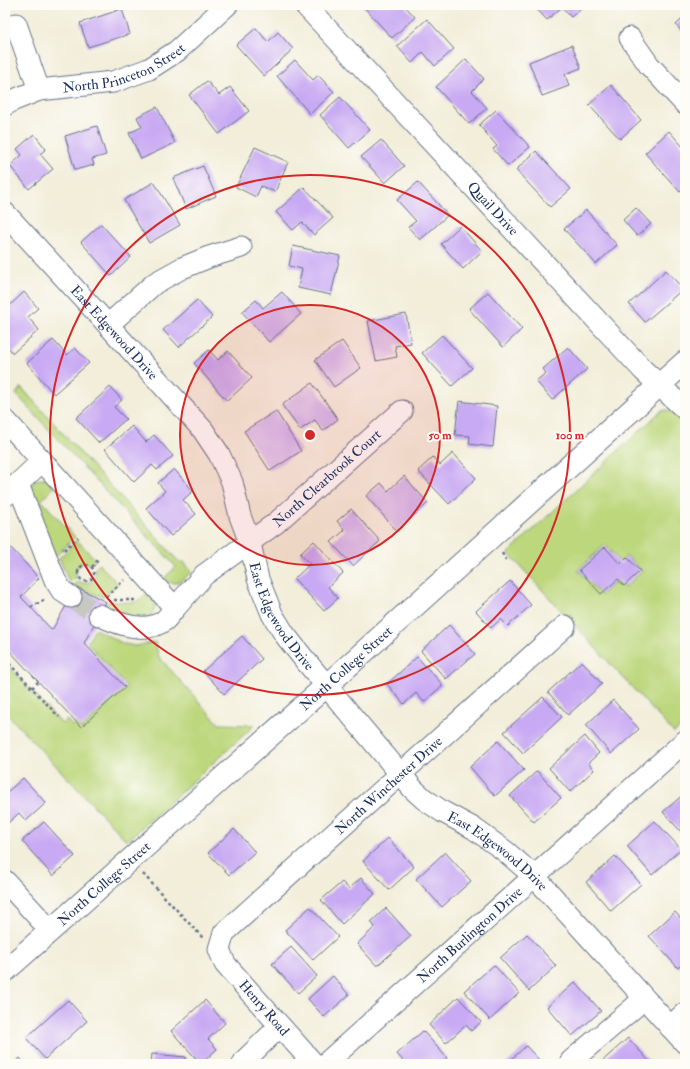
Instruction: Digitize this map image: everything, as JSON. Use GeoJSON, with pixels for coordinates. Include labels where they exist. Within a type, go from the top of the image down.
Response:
{"type":"FeatureCollection","features":[{"type":"Feature","properties":{"kind":"main road","name":"North College Street"},"geometry":{"type":"LineString","coordinates":[[5,971],[326,686],[685,362]]}},
{"type":"Feature","properties":{"kind":"street","name":"North Princeton Street"},"geometry":{"type":"LineString","coordinates":[[5,105],[39,90],[113,82],[148,69],[177,51],[227,5]]}},
{"type":"Feature","properties":{"kind":"street","name":"Quail Drive"},"geometry":{"type":"LineString","coordinates":[[305,5],[643,370],[685,409]]}},
{"type":"Feature","properties":{"kind":"street"},"geometry":{"type":"LineString","coordinates":[[16,24],[39,90]]}},
{"type":"Feature","properties":{"kind":"street"},"geometry":{"type":"LineString","coordinates":[[630,38],[649,65],[685,104]]}},
{"type":"Feature","properties":{"kind":"street","name":"East Edgewood Drive"},"geometry":{"type":"LineString","coordinates":[[5,213],[108,324],[203,430],[220,454],[232,482],[240,516],[250,543],[258,579],[272,614],[285,635],[326,686],[424,799],[443,812],[473,828],[505,851],[534,876],[685,1043]]}},
{"type":"Feature","properties":{"kind":"street"},"geometry":{"type":"LineString","coordinates":[[108,324],[155,283],[182,268],[209,257],[241,247]]}},
{"type":"Feature","properties":{"kind":"street","name":"North Clearbrook Court"},"geometry":{"type":"LineString","coordinates":[[101,608],[117,624],[148,628],[164,620],[204,575],[276,523],[402,411]]}},
{"type":"Feature","properties":{"kind":"street"},"geometry":{"type":"LineString","coordinates":[[5,424],[7,422],[175,608]]}},
{"type":"Feature","properties":{"kind":"street"},"geometry":{"type":"LineString","coordinates":[[42,461],[12,490],[55,580],[62,592],[71,597]]}},
{"type":"Feature","properties":{"kind":"street","name":"North Winchester Drive"},"geometry":{"type":"LineString","coordinates":[[212,944],[565,626]]}},
{"type":"Feature","properties":{"kind":"street","name":"North Burlington Drive"},"geometry":{"type":"LineString","coordinates":[[325,1064],[685,741]]}},
{"type":"Feature","properties":{"kind":"street"},"geometry":{"type":"LineString","coordinates":[[5,881],[50,930]]}},
{"type":"Feature","properties":{"kind":"street","name":"Henry Road"},"geometry":{"type":"LineString","coordinates":[[212,944],[225,964],[314,1064]]}},
{"type":"Feature","properties":{"kind":"street"},"geometry":{"type":"LineString","coordinates":[[571,1062],[644,999]]}},
{"type":"Feature","properties":{"kind":"street"},"geometry":{"type":"LineString","coordinates":[[670,1027],[685,1013]]}},
{"type":"Feature","properties":{"kind":"street"},"geometry":{"type":"LineString","coordinates":[[243,1064],[280,1026]]}},
{"type":"Feature","properties":{"kind":"path"},"geometry":{"type":"LineString","coordinates":[[62,552],[78,538]]}},
{"type":"Feature","properties":{"kind":"path"},"geometry":{"type":"LineString","coordinates":[[92,567],[98,560]]}},
{"type":"Feature","properties":{"kind":"path"},"geometry":{"type":"LineString","coordinates":[[84,565],[92,567],[94,572],[93,577],[87,581],[82,579],[78,572],[80,568],[84,565]]}},
{"type":"Feature","properties":{"kind":"path"},"geometry":{"type":"LineString","coordinates":[[101,608],[120,584]]}},
{"type":"Feature","properties":{"kind":"path"},"geometry":{"type":"LineString","coordinates":[[31,608],[50,597]]}},
{"type":"Feature","properties":{"kind":"path"},"geometry":{"type":"LineString","coordinates":[[5,659],[59,717]]}},
{"type":"Feature","properties":{"kind":"path"},"geometry":{"type":"LineString","coordinates":[[32,688],[38,682]]}},
{"type":"Feature","properties":{"kind":"path"},"geometry":{"type":"LineString","coordinates":[[149,880],[212,944]]}},
{"type":"Feature","properties":{"kind":"green space"},"geometry":{"type":"Polygon","coordinates":[[[21,387],[180,563],[183,561],[192,572],[179,582],[175,583],[171,583],[164,578],[176,567],[16,394],[21,387]]]}},
{"type":"Feature","properties":{"kind":"green space"},"geometry":{"type":"Polygon","coordinates":[[[666,410],[672,412],[685,422],[685,723],[674,733],[508,553],[661,411],[666,410]],[[605,545],[578,570],[601,595],[617,580],[624,588],[642,571],[627,556],[620,562],[605,545]]]}},
{"type":"Feature","properties":{"kind":"green space"},"geometry":{"type":"Polygon","coordinates":[[[47,479],[53,486],[53,489],[41,500],[75,537],[55,557],[29,487],[37,480],[47,479]]]}},
{"type":"Feature","properties":{"kind":"green space"},"geometry":{"type":"Polygon","coordinates":[[[77,540],[96,560],[91,564],[85,563],[80,565],[76,573],[77,577],[69,582],[59,558],[77,540]]]}},
{"type":"Feature","properties":{"kind":"green space"},"geometry":{"type":"Polygon","coordinates":[[[99,564],[118,584],[103,597],[75,588],[73,585],[79,581],[83,583],[91,582],[96,576],[95,568],[99,564]]]}},
{"type":"Feature","properties":{"kind":"green space"},"geometry":{"type":"Polygon","coordinates":[[[146,594],[154,600],[155,608],[151,615],[143,621],[104,607],[107,602],[136,602],[146,594]]]}},
{"type":"Feature","properties":{"kind":"green space"},"geometry":{"type":"Polygon","coordinates":[[[95,629],[124,644],[136,646],[155,642],[159,657],[219,724],[255,725],[127,841],[5,712],[5,662],[62,724],[67,720],[72,726],[75,723],[81,729],[127,687],[87,643],[95,629]]]}},
{"type":"Feature","properties":{"kind":"building"},"geometry":{"type":"Polygon","coordinates":[[[362,5],[404,5],[415,17],[392,38],[362,5]]]}},
{"type":"Feature","properties":{"kind":"building"},"geometry":{"type":"Polygon","coordinates":[[[533,5],[584,6],[571,17],[562,7],[547,20],[533,5]]]}},
{"type":"Feature","properties":{"kind":"building"},"geometry":{"type":"Polygon","coordinates":[[[122,9],[130,34],[88,47],[80,23],[122,9]]]}},
{"type":"Feature","properties":{"kind":"building"},"geometry":{"type":"Polygon","coordinates":[[[685,16],[685,35],[676,25],[685,16]]]}},
{"type":"Feature","properties":{"kind":"building"},"geometry":{"type":"Polygon","coordinates":[[[427,19],[454,49],[435,66],[423,52],[412,63],[397,46],[427,19]]]}},
{"type":"Feature","properties":{"kind":"building"},"geometry":{"type":"Polygon","coordinates":[[[256,28],[268,42],[278,32],[293,49],[264,76],[236,45],[256,28]]]}},
{"type":"Feature","properties":{"kind":"building"},"geometry":{"type":"Polygon","coordinates":[[[572,45],[581,68],[565,74],[569,86],[542,96],[529,62],[572,45]]]}},
{"type":"Feature","properties":{"kind":"building"},"geometry":{"type":"Polygon","coordinates":[[[466,59],[484,79],[472,91],[487,108],[469,124],[436,87],[466,59]]]}},
{"type":"Feature","properties":{"kind":"building"},"geometry":{"type":"Polygon","coordinates":[[[295,60],[313,80],[318,75],[334,92],[310,114],[277,76],[295,60]]]}},
{"type":"Feature","properties":{"kind":"building"},"geometry":{"type":"Polygon","coordinates":[[[207,81],[219,95],[230,87],[249,111],[219,134],[189,95],[207,81]]]}},
{"type":"Feature","properties":{"kind":"building"},"geometry":{"type":"Polygon","coordinates":[[[611,85],[641,120],[620,139],[589,105],[611,85]]]}},
{"type":"Feature","properties":{"kind":"building"},"geometry":{"type":"Polygon","coordinates":[[[340,97],[370,130],[349,148],[320,115],[340,97]]]}},
{"type":"Feature","properties":{"kind":"building"},"geometry":{"type":"Polygon","coordinates":[[[157,107],[175,143],[141,159],[129,133],[142,127],[137,117],[157,107]]]}},
{"type":"Feature","properties":{"kind":"building"},"geometry":{"type":"Polygon","coordinates":[[[496,110],[530,147],[508,166],[493,149],[497,146],[479,125],[496,110]]]}},
{"type":"Feature","properties":{"kind":"building"},"geometry":{"type":"Polygon","coordinates":[[[97,126],[106,155],[92,159],[94,165],[75,170],[65,136],[97,126]]]}},
{"type":"Feature","properties":{"kind":"building"},"geometry":{"type":"Polygon","coordinates":[[[669,131],[685,149],[685,187],[680,192],[645,153],[669,131]]]}},
{"type":"Feature","properties":{"kind":"building"},"geometry":{"type":"Polygon","coordinates":[[[34,134],[46,149],[40,154],[53,169],[29,189],[10,166],[22,155],[17,149],[34,134]]]}},
{"type":"Feature","properties":{"kind":"building"},"geometry":{"type":"Polygon","coordinates":[[[381,140],[404,166],[385,183],[361,157],[381,140]]]}},
{"type":"Feature","properties":{"kind":"building"},"geometry":{"type":"Polygon","coordinates":[[[255,147],[288,162],[275,192],[261,186],[256,197],[236,187],[255,147]]]}},
{"type":"Feature","properties":{"kind":"building"},"geometry":{"type":"Polygon","coordinates":[[[536,151],[571,189],[550,207],[516,170],[536,151]]]}},
{"type":"Feature","properties":{"kind":"building"},"geometry":{"type":"Polygon","coordinates":[[[203,166],[216,196],[186,209],[173,178],[203,166]]]}},
{"type":"Feature","properties":{"kind":"building"},"geometry":{"type":"Polygon","coordinates":[[[154,182],[180,225],[149,243],[124,200],[154,182]]]}},
{"type":"Feature","properties":{"kind":"building"},"geometry":{"type":"Polygon","coordinates":[[[418,182],[448,215],[420,240],[408,227],[416,221],[397,200],[418,182]]]}},
{"type":"Feature","properties":{"kind":"building"},"geometry":{"type":"Polygon","coordinates":[[[304,187],[333,218],[314,235],[302,222],[293,230],[276,212],[304,187]]]}},
{"type":"Feature","properties":{"kind":"building"},"geometry":{"type":"Polygon","coordinates":[[[636,208],[651,224],[637,236],[623,220],[636,208]]]}},
{"type":"Feature","properties":{"kind":"building"},"geometry":{"type":"Polygon","coordinates":[[[586,210],[617,245],[596,264],[564,229],[586,210]]]}},
{"type":"Feature","properties":{"kind":"building"},"geometry":{"type":"Polygon","coordinates":[[[101,224],[131,257],[111,276],[81,242],[101,224]]]}},
{"type":"Feature","properties":{"kind":"building"},"geometry":{"type":"Polygon","coordinates":[[[460,226],[482,251],[463,269],[441,244],[460,226]]]}},
{"type":"Feature","properties":{"kind":"building"},"geometry":{"type":"Polygon","coordinates":[[[293,246],[340,256],[331,295],[298,288],[302,269],[289,266],[293,246]]]}},
{"type":"Feature","properties":{"kind":"building"},"geometry":{"type":"Polygon","coordinates":[[[666,270],[683,289],[645,322],[629,304],[666,270]]]}},
{"type":"Feature","properties":{"kind":"building"},"geometry":{"type":"Polygon","coordinates":[[[24,292],[38,308],[28,317],[39,330],[13,353],[5,344],[5,310],[24,292]]]}},
{"type":"Feature","properties":{"kind":"building"},"geometry":{"type":"Polygon","coordinates":[[[282,292],[301,314],[269,342],[242,312],[256,300],[263,308],[282,292]]]}},
{"type":"Feature","properties":{"kind":"building"},"geometry":{"type":"Polygon","coordinates":[[[488,292],[522,329],[503,347],[469,309],[488,292]]]}},
{"type":"Feature","properties":{"kind":"building"},"geometry":{"type":"Polygon","coordinates":[[[197,300],[212,317],[179,347],[163,330],[197,300]]]}},
{"type":"Feature","properties":{"kind":"building"},"geometry":{"type":"Polygon","coordinates":[[[406,314],[411,343],[395,346],[397,357],[376,361],[368,321],[406,314]]]}},
{"type":"Feature","properties":{"kind":"building"},"geometry":{"type":"Polygon","coordinates":[[[442,335],[472,368],[452,386],[422,353],[442,335]]]}},
{"type":"Feature","properties":{"kind":"building"},"geometry":{"type":"Polygon","coordinates":[[[53,340],[67,355],[75,348],[89,363],[54,394],[27,363],[53,340]]]}},
{"type":"Feature","properties":{"kind":"building"},"geometry":{"type":"Polygon","coordinates":[[[342,341],[361,368],[334,387],[315,360],[342,341]]]}},
{"type":"Feature","properties":{"kind":"building"},"geometry":{"type":"Polygon","coordinates":[[[568,347],[587,369],[552,400],[536,381],[546,373],[543,369],[568,347]]]}},
{"type":"Feature","properties":{"kind":"building"},"geometry":{"type":"Polygon","coordinates":[[[209,350],[218,360],[228,351],[252,378],[227,401],[194,363],[209,350]]]}},
{"type":"Feature","properties":{"kind":"building"},"geometry":{"type":"Polygon","coordinates":[[[312,383],[338,419],[323,431],[315,420],[300,430],[282,405],[312,383]]]}},
{"type":"Feature","properties":{"kind":"building"},"geometry":{"type":"Polygon","coordinates":[[[110,387],[122,400],[114,407],[126,419],[99,443],[76,418],[110,387]]]}},
{"type":"Feature","properties":{"kind":"building"},"geometry":{"type":"Polygon","coordinates":[[[459,401],[497,406],[493,447],[469,444],[470,436],[455,435],[459,401]]]}},
{"type":"Feature","properties":{"kind":"building"},"geometry":{"type":"Polygon","coordinates":[[[276,411],[301,451],[270,471],[244,431],[276,411]]]}},
{"type":"Feature","properties":{"kind":"building"},"geometry":{"type":"Polygon","coordinates":[[[132,426],[146,442],[154,435],[173,456],[157,470],[152,465],[134,482],[105,449],[132,426]]]}},
{"type":"Feature","properties":{"kind":"building"},"geometry":{"type":"Polygon","coordinates":[[[453,453],[476,478],[449,504],[418,471],[433,457],[440,465],[453,453]]]}},
{"type":"Feature","properties":{"kind":"building"},"geometry":{"type":"Polygon","coordinates":[[[174,469],[193,491],[183,500],[196,514],[171,536],[146,508],[165,491],[158,483],[174,469]]]}},
{"type":"Feature","properties":{"kind":"building"},"geometry":{"type":"Polygon","coordinates":[[[404,476],[428,503],[397,531],[366,496],[381,483],[388,491],[404,476]]]}},
{"type":"Feature","properties":{"kind":"building"},"geometry":{"type":"Polygon","coordinates":[[[351,509],[380,541],[353,566],[331,542],[345,530],[337,521],[351,509]]]}},
{"type":"Feature","properties":{"kind":"building"},"geometry":{"type":"Polygon","coordinates":[[[314,541],[343,573],[328,587],[338,598],[324,611],[294,579],[310,564],[300,554],[314,541]]]}},
{"type":"Feature","properties":{"kind":"building"},"geometry":{"type":"Polygon","coordinates":[[[5,544],[11,548],[39,578],[21,597],[52,630],[77,587],[106,602],[84,643],[125,687],[81,727],[5,646],[5,544]]]}},
{"type":"Feature","properties":{"kind":"building"},"geometry":{"type":"Polygon","coordinates":[[[605,547],[620,564],[627,557],[640,571],[624,586],[618,579],[601,594],[579,570],[605,547]]]}},
{"type":"Feature","properties":{"kind":"building"},"geometry":{"type":"Polygon","coordinates":[[[510,581],[531,605],[508,626],[501,619],[491,628],[476,611],[510,581]]]}},
{"type":"Feature","properties":{"kind":"building"},"geometry":{"type":"Polygon","coordinates":[[[449,625],[475,654],[446,679],[421,651],[449,625]]]}},
{"type":"Feature","properties":{"kind":"building"},"geometry":{"type":"Polygon","coordinates":[[[242,636],[262,659],[224,694],[203,671],[242,636]]]}},
{"type":"Feature","properties":{"kind":"building"},"geometry":{"type":"Polygon","coordinates":[[[417,657],[443,685],[424,702],[416,693],[404,704],[387,684],[417,657]]]}},
{"type":"Feature","properties":{"kind":"building"},"geometry":{"type":"Polygon","coordinates":[[[582,661],[602,684],[568,715],[548,692],[582,661]]]}},
{"type":"Feature","properties":{"kind":"building"},"geometry":{"type":"Polygon","coordinates":[[[543,697],[562,717],[523,753],[504,732],[543,697]]]}},
{"type":"Feature","properties":{"kind":"building"},"geometry":{"type":"Polygon","coordinates":[[[613,700],[639,729],[611,754],[586,725],[613,700]]]}},
{"type":"Feature","properties":{"kind":"building"},"geometry":{"type":"Polygon","coordinates":[[[585,736],[599,753],[588,763],[594,770],[570,792],[549,768],[585,736]]]}},
{"type":"Feature","properties":{"kind":"building"},"geometry":{"type":"Polygon","coordinates":[[[498,741],[524,770],[495,796],[470,767],[498,741]]]}},
{"type":"Feature","properties":{"kind":"building"},"geometry":{"type":"Polygon","coordinates":[[[537,771],[561,798],[534,822],[510,796],[537,771]]]}},
{"type":"Feature","properties":{"kind":"building"},"geometry":{"type":"Polygon","coordinates":[[[23,778],[46,803],[26,821],[19,813],[8,823],[5,819],[5,794],[23,778]]]}},
{"type":"Feature","properties":{"kind":"building"},"geometry":{"type":"Polygon","coordinates":[[[685,793],[685,836],[663,812],[685,793]]]}},
{"type":"Feature","properties":{"kind":"building"},"geometry":{"type":"Polygon","coordinates":[[[655,821],[681,849],[652,875],[627,846],[655,821]]]}},
{"type":"Feature","properties":{"kind":"building"},"geometry":{"type":"Polygon","coordinates":[[[44,822],[75,856],[53,876],[22,841],[44,822]]]}},
{"type":"Feature","properties":{"kind":"building"},"geometry":{"type":"Polygon","coordinates":[[[234,829],[255,852],[229,875],[208,853],[234,829]]]}},
{"type":"Feature","properties":{"kind":"building"},"geometry":{"type":"Polygon","coordinates":[[[388,838],[414,867],[389,890],[363,861],[388,838]]]}},
{"type":"Feature","properties":{"kind":"building"},"geometry":{"type":"Polygon","coordinates":[[[445,852],[471,881],[442,907],[416,879],[445,852]]]}},
{"type":"Feature","properties":{"kind":"building"},"geometry":{"type":"Polygon","coordinates":[[[615,856],[641,884],[611,911],[586,882],[615,856]]]}},
{"type":"Feature","properties":{"kind":"building"},"geometry":{"type":"Polygon","coordinates":[[[361,878],[375,894],[342,924],[321,900],[342,882],[349,889],[361,878]]]}},
{"type":"Feature","properties":{"kind":"building"},"geometry":{"type":"Polygon","coordinates":[[[310,907],[338,937],[313,960],[285,930],[310,907]]]}},
{"type":"Feature","properties":{"kind":"building"},"geometry":{"type":"Polygon","coordinates":[[[386,908],[411,936],[377,966],[357,944],[375,927],[371,922],[386,908]]]}},
{"type":"Feature","properties":{"kind":"building"},"geometry":{"type":"Polygon","coordinates":[[[675,912],[685,923],[685,961],[678,968],[649,936],[675,912]]]}},
{"type":"Feature","properties":{"kind":"building"},"geometry":{"type":"Polygon","coordinates":[[[527,934],[556,966],[529,991],[500,958],[527,934]]]}},
{"type":"Feature","properties":{"kind":"building"},"geometry":{"type":"Polygon","coordinates":[[[291,947],[317,976],[298,993],[272,964],[291,947]]]}},
{"type":"Feature","properties":{"kind":"building"},"geometry":{"type":"Polygon","coordinates":[[[494,965],[519,993],[490,1020],[464,991],[494,965]]]}},
{"type":"Feature","properties":{"kind":"building"},"geometry":{"type":"Polygon","coordinates":[[[333,976],[349,995],[324,1017],[308,999],[333,976]]]}},
{"type":"Feature","properties":{"kind":"building"},"geometry":{"type":"Polygon","coordinates":[[[575,982],[601,1011],[572,1036],[547,1007],[575,982]]]}},
{"type":"Feature","properties":{"kind":"building"},"geometry":{"type":"Polygon","coordinates":[[[458,997],[481,1022],[471,1031],[466,1025],[446,1043],[429,1025],[458,997]]]}},
{"type":"Feature","properties":{"kind":"building"},"geometry":{"type":"Polygon","coordinates":[[[68,1000],[87,1021],[45,1059],[26,1038],[68,1000]]]}},
{"type":"Feature","properties":{"kind":"building"},"geometry":{"type":"Polygon","coordinates":[[[205,1000],[225,1023],[208,1039],[217,1049],[201,1064],[171,1031],[205,1000]]]}},
{"type":"Feature","properties":{"kind":"building"},"geometry":{"type":"Polygon","coordinates":[[[423,1031],[447,1058],[440,1064],[406,1064],[397,1054],[423,1031]]]}},
{"type":"Feature","properties":{"kind":"building"},"geometry":{"type":"Polygon","coordinates":[[[628,1038],[652,1064],[599,1064],[628,1038]]]}},
{"type":"Feature","properties":{"kind":"building"},"geometry":{"type":"Polygon","coordinates":[[[526,1046],[543,1064],[506,1064],[526,1046]]]}},
{"type":"Feature","properties":{"kind":"building"},"geometry":{"type":"Polygon","coordinates":[[[152,1054],[186,1057],[185,1064],[151,1064],[152,1054]]]}},
{"type":"Feature","properties":{"kind":"building"},"geometry":{"type":"Polygon","coordinates":[[[20,1058],[25,1064],[13,1064],[20,1058]]]}},
{"type":"Feature","properties":{"kind":"tunnel"},"geometry":{"type":"LineString","coordinates":[[71,597],[99,615]]}}]}
